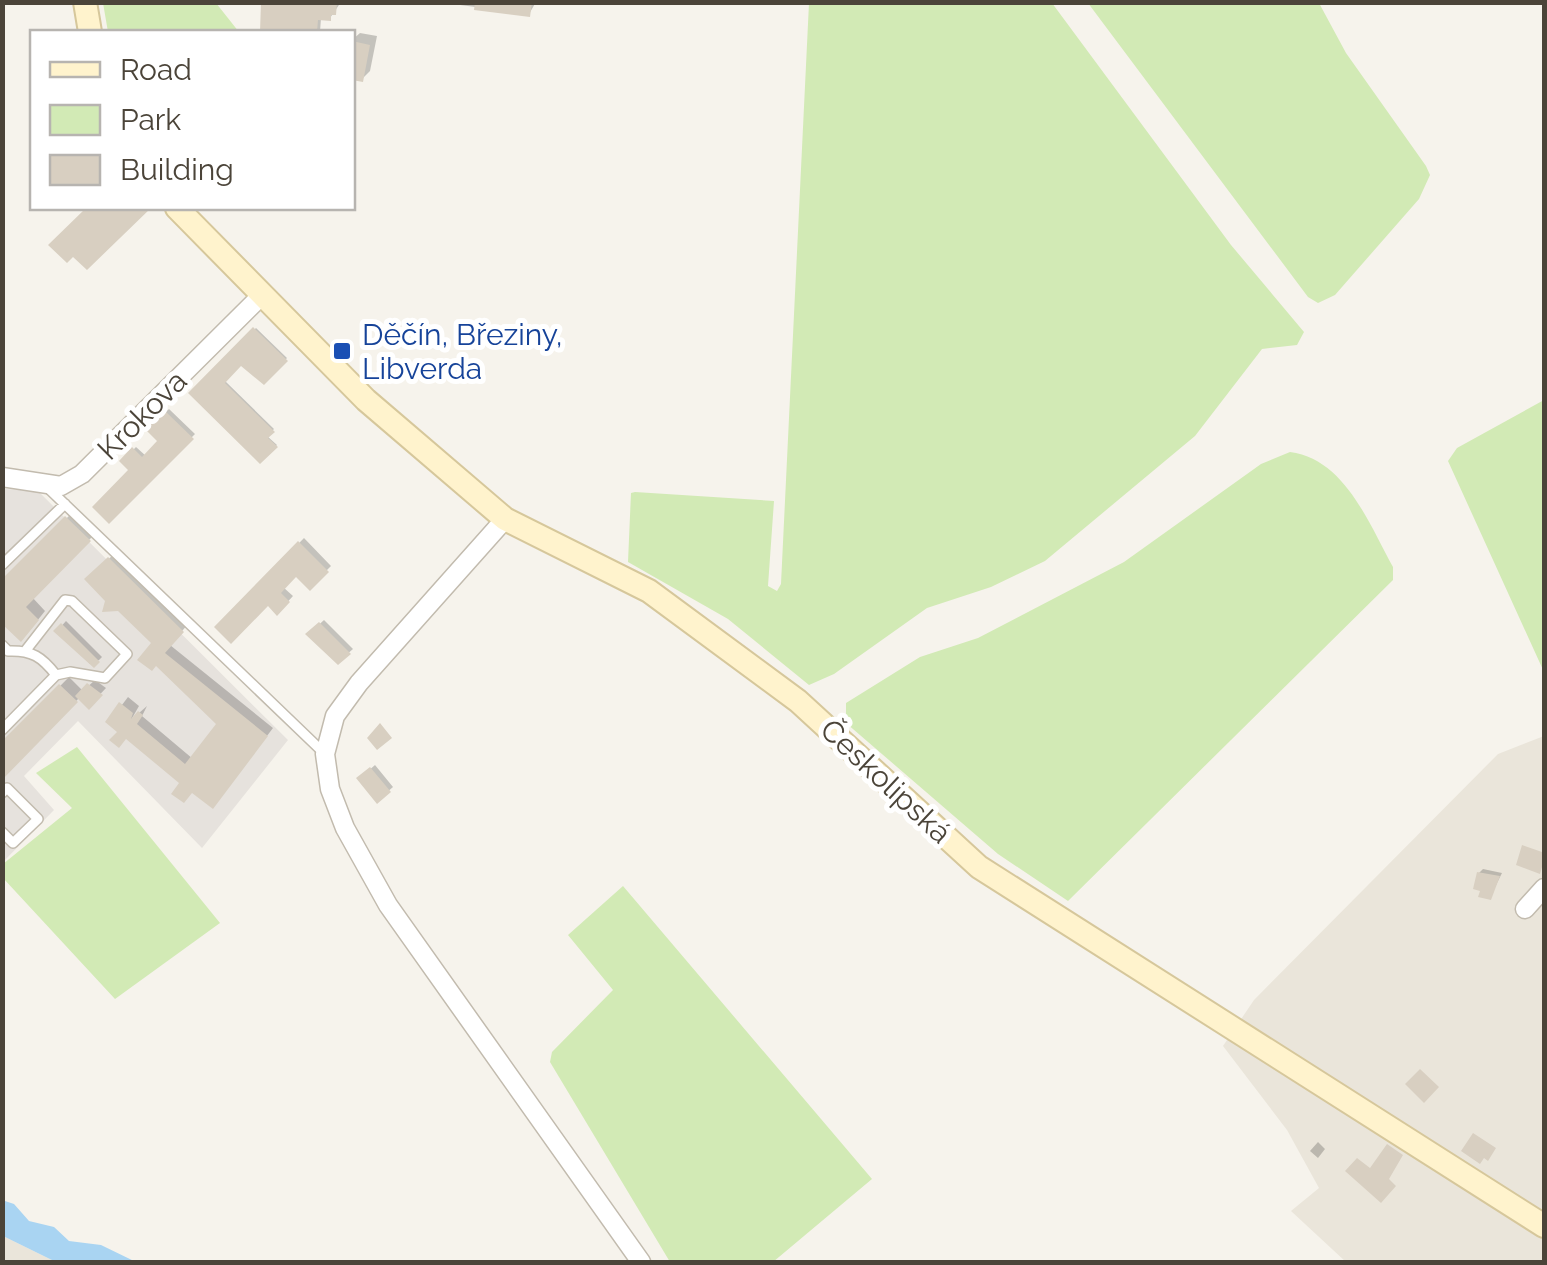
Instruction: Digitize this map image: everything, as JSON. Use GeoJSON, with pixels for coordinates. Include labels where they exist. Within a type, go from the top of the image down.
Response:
{"type":"FeatureCollection","features":[{"type":"Feature","properties":{"kind":"main road"},"geometry":{"type":"LineString","coordinates":[[85,2],[90,30]]}},
{"type":"Feature","properties":{"kind":"main road","name":"Českolipská"},"geometry":{"type":"LineString","coordinates":[[179,210],[366,400],[505,519],[649,591],[798,701],[978,866],[1544,1226]]}},
{"type":"Feature","properties":{"kind":"street","name":"Krokova"},"geometry":{"type":"LineString","coordinates":[[46,486],[62,486],[82,474],[261,296]]}},
{"type":"Feature","properties":{"kind":"street"},"geometry":{"type":"LineString","coordinates":[[2,477],[46,486]]}},
{"type":"Feature","properties":{"kind":"street"},"geometry":{"type":"LineString","coordinates":[[505,519],[359,683],[335,716],[325,754],[330,789],[345,828],[388,904],[641,1262]]}},
{"type":"Feature","properties":{"kind":"street"},"geometry":{"type":"LineString","coordinates":[[1525,909],[1544,888]]}},
{"type":"Feature","properties":{"kind":"lane"},"geometry":{"type":"LineString","coordinates":[[46,486],[325,754]]}},
{"type":"Feature","properties":{"kind":"lane"},"geometry":{"type":"LineString","coordinates":[[2,565],[66,504]]}},
{"type":"Feature","properties":{"kind":"lane"},"geometry":{"type":"LineString","coordinates":[[2,730],[56,674],[70,672],[105,678],[126,654],[72,601],[64,600],[26,650]]}},
{"type":"Feature","properties":{"kind":"lane"},"geometry":{"type":"LineString","coordinates":[[4,651],[26,650],[42,658],[56,674]]}},
{"type":"Feature","properties":{"kind":"lane"},"geometry":{"type":"LineString","coordinates":[[2,793],[8,788],[38,820],[13,843],[2,832]]}},
{"type":"Feature","properties":{"kind":"shaded area"},"geometry":{"type":"Polygon","coordinates":[[[3,489],[37,490],[288,740],[202,848],[78,721],[24,776],[54,810],[3,862],[3,489]]]}},
{"type":"Feature","properties":{"kind":"shaded area"},"geometry":{"type":"Polygon","coordinates":[[[1544,736],[1544,1262],[1346,1262],[1291,1211],[1319,1188],[1287,1130],[1223,1046],[1254,1000],[1498,754],[1544,736]]]}},
{"type":"Feature","properties":{"kind":"shaded area"},"geometry":{"type":"Polygon","coordinates":[[[3,1236],[56,1262],[3,1262],[3,1236]]]}},
{"type":"Feature","properties":{"kind":"green space"},"geometry":{"type":"Polygon","coordinates":[[[103,3],[216,3],[237,30],[108,30],[103,3]]]}},
{"type":"Feature","properties":{"kind":"green space"},"geometry":{"type":"Polygon","coordinates":[[[809,3],[1052,3],[1231,245],[1304,332],[1297,345],[1262,349],[1195,436],[1045,561],[991,587],[927,608],[834,674],[809,685],[728,619],[628,562],[631,493],[774,501],[768,586],[777,591],[781,584],[809,3]]]}},
{"type":"Feature","properties":{"kind":"green space"},"geometry":{"type":"Polygon","coordinates":[[[1088,3],[1319,3],[1346,53],[1426,166],[1430,175],[1419,199],[1335,295],[1318,303],[1308,297],[1088,3]]]}},
{"type":"Feature","properties":{"kind":"green space"},"geometry":{"type":"Polygon","coordinates":[[[1544,400],[1544,672],[1448,461],[1457,448],[1544,400]]]}},
{"type":"Feature","properties":{"kind":"green space"},"geometry":{"type":"Polygon","coordinates":[[[1290,452],[1326,467],[1353,496],[1393,567],[1393,580],[1068,901],[998,854],[846,723],[846,703],[920,657],[978,638],[1124,562],[1261,464],[1290,452]]]}},
{"type":"Feature","properties":{"kind":"green space"},"geometry":{"type":"Polygon","coordinates":[[[77,747],[220,923],[115,999],[3,878],[3,864],[72,808],[36,773],[77,747]]]}},
{"type":"Feature","properties":{"kind":"green space"},"geometry":{"type":"Polygon","coordinates":[[[623,886],[872,1179],[773,1262],[670,1262],[550,1062],[552,1052],[613,990],[568,935],[623,886]]]}},
{"type":"Feature","properties":{"kind":"water"},"geometry":{"type":"Polygon","coordinates":[[[2,1200],[14,1204],[29,1221],[54,1227],[69,1241],[101,1245],[136,1262],[56,1262],[3,1236],[2,1200]]]}},
{"type":"Feature","properties":{"kind":"building"},"geometry":{"type":"Polygon","coordinates":[[[261,2],[337,2],[336,15],[331,15],[331,21],[318,20],[317,30],[260,30],[261,2]]]}},
{"type":"Feature","properties":{"kind":"building"},"geometry":{"type":"Polygon","coordinates":[[[475,2],[532,2],[530,17],[474,10],[475,2]]]}},
{"type":"Feature","properties":{"kind":"building"},"geometry":{"type":"Polygon","coordinates":[[[355,42],[370,45],[363,82],[355,81],[355,42]]]}},
{"type":"Feature","properties":{"kind":"building"},"geometry":{"type":"Polygon","coordinates":[[[84,210],[149,210],[87,270],[73,257],[67,263],[48,245],[84,210]]]}},
{"type":"Feature","properties":{"kind":"building"},"geometry":{"type":"Polygon","coordinates":[[[253,327],[288,361],[264,385],[241,366],[225,383],[275,432],[268,438],[278,447],[260,464],[188,393],[253,327]]]}},
{"type":"Feature","properties":{"kind":"building"},"geometry":{"type":"Polygon","coordinates":[[[164,410],[194,439],[109,524],[92,507],[128,470],[119,461],[132,447],[142,457],[157,441],[145,429],[164,410]]]}},
{"type":"Feature","properties":{"kind":"building"},"geometry":{"type":"Polygon","coordinates":[[[65,516],[91,541],[26,607],[39,620],[21,642],[2,624],[2,579],[65,516]]]}},
{"type":"Feature","properties":{"kind":"building"},"geometry":{"type":"Polygon","coordinates":[[[298,541],[329,572],[310,591],[296,577],[281,593],[290,602],[277,616],[268,606],[231,644],[214,627],[298,541]]]}},
{"type":"Feature","properties":{"kind":"building"},"geometry":{"type":"Polygon","coordinates":[[[108,557],[184,632],[165,653],[268,736],[213,809],[192,793],[184,803],[171,794],[179,783],[126,739],[119,748],[109,740],[117,732],[105,722],[119,702],[133,713],[131,719],[138,711],[143,715],[137,724],[185,764],[216,724],[156,666],[152,671],[137,660],[151,643],[118,611],[102,612],[105,601],[84,579],[108,557]]]}},
{"type":"Feature","properties":{"kind":"building"},"geometry":{"type":"Polygon","coordinates":[[[319,622],[351,654],[338,665],[305,634],[319,622]]]}},
{"type":"Feature","properties":{"kind":"building"},"geometry":{"type":"Polygon","coordinates":[[[61,623],[100,662],[94,668],[53,631],[61,623]]]}},
{"type":"Feature","properties":{"kind":"building"},"geometry":{"type":"Polygon","coordinates":[[[87,683],[103,695],[89,710],[75,696],[87,683]]]}},
{"type":"Feature","properties":{"kind":"building"},"geometry":{"type":"Polygon","coordinates":[[[59,684],[78,702],[2,780],[2,741],[59,684]]]}},
{"type":"Feature","properties":{"kind":"building"},"geometry":{"type":"Polygon","coordinates":[[[380,723],[392,738],[377,750],[367,738],[380,723]]]}},
{"type":"Feature","properties":{"kind":"building"},"geometry":{"type":"Polygon","coordinates":[[[370,767],[391,792],[377,804],[356,778],[370,767]]]}},
{"type":"Feature","properties":{"kind":"building"},"geometry":{"type":"Polygon","coordinates":[[[1522,845],[1542,852],[1540,874],[1516,865],[1522,845]]]}},
{"type":"Feature","properties":{"kind":"building"},"geometry":{"type":"Polygon","coordinates":[[[1477,872],[1500,876],[1491,900],[1478,897],[1480,891],[1473,889],[1477,872]]]}},
{"type":"Feature","properties":{"kind":"building"},"geometry":{"type":"Polygon","coordinates":[[[1420,1069],[1439,1087],[1424,1103],[1405,1084],[1420,1069]]]}},
{"type":"Feature","properties":{"kind":"building"},"geometry":{"type":"Polygon","coordinates":[[[1473,1133],[1496,1148],[1488,1161],[1484,1158],[1480,1164],[1461,1151],[1473,1133]]]}},
{"type":"Feature","properties":{"kind":"building"},"geometry":{"type":"Polygon","coordinates":[[[1387,1144],[1403,1155],[1389,1179],[1396,1186],[1381,1203],[1345,1171],[1357,1158],[1370,1168],[1387,1144]]]}},
{"type":"Feature","properties":{"kind":"place","name":"Děčín, Březiny, Libverda"},"geometry":{"type":"Point","coordinates":[342,351]}}]}
